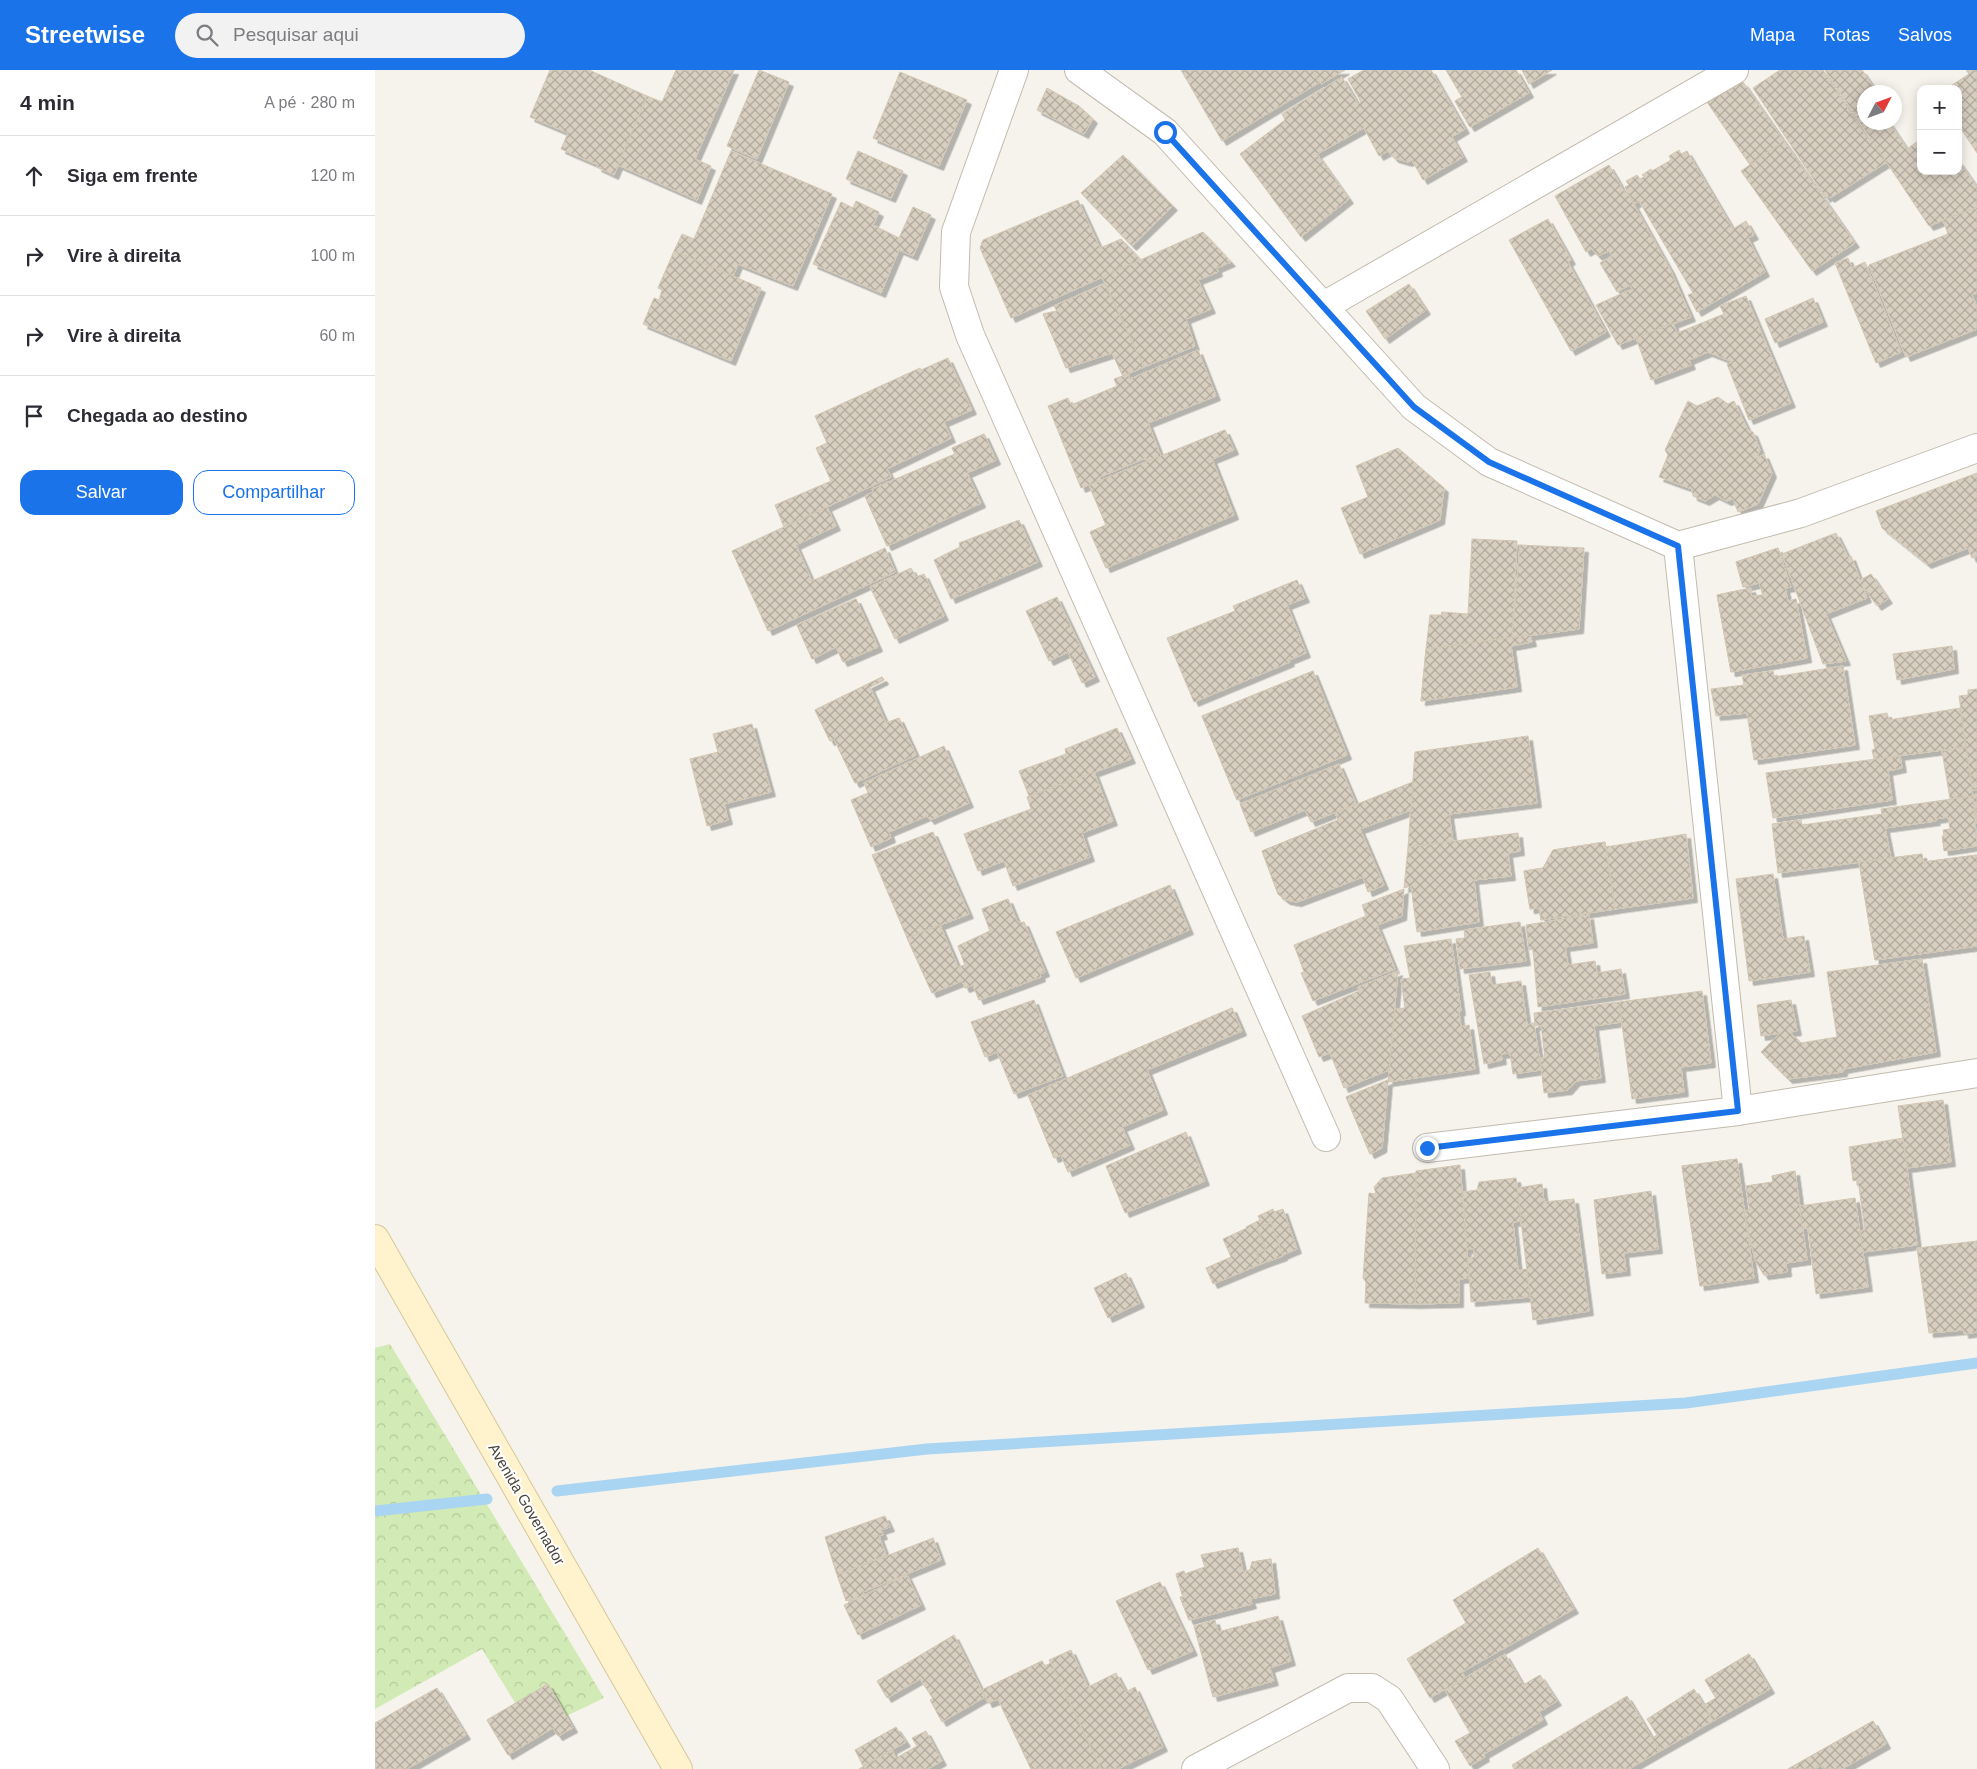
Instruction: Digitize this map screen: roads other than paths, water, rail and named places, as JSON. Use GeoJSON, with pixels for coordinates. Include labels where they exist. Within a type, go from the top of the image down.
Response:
{"type":"FeatureCollection","features":[{"type":"Feature","properties":{"kind":"street"},"geometry":{"type":"LineString","coordinates":[[1014,70],[956,232],[954,288],[970,335],[1326,1137]]}},
{"type":"Feature","properties":{"kind":"street"},"geometry":{"type":"LineString","coordinates":[[1079,70],[1165,132],[1414,407],[1489,462],[1678,546],[1801,513],[1977,448]]}},
{"type":"Feature","properties":{"kind":"street"},"geometry":{"type":"LineString","coordinates":[[1324,306],[1734,70]]}},
{"type":"Feature","properties":{"kind":"street"},"geometry":{"type":"LineString","coordinates":[[1678,546],[1738,1111]]}},
{"type":"Feature","properties":{"kind":"street"},"geometry":{"type":"LineString","coordinates":[[1427,1148],[1738,1111],[1977,1074]]}},
{"type":"Feature","properties":{"kind":"street","name":"Avenida Governador"},"geometry":{"type":"LineString","coordinates":[[375,1238],[678,1769]]}},
{"type":"Feature","properties":{"kind":"street"},"geometry":{"type":"LineString","coordinates":[[1197,1769],[1348,1688],[1373,1688],[1389,1699],[1435,1769]]}},
{"type":"Feature","properties":{"kind":"waterway"},"geometry":{"type":"LineString","coordinates":[[557,1491],[927,1449],[1686,1403],[1977,1363]]}},
{"type":"Feature","properties":{"kind":"waterway"},"geometry":{"type":"LineString","coordinates":[[375,1511],[487,1499]]}}]}
